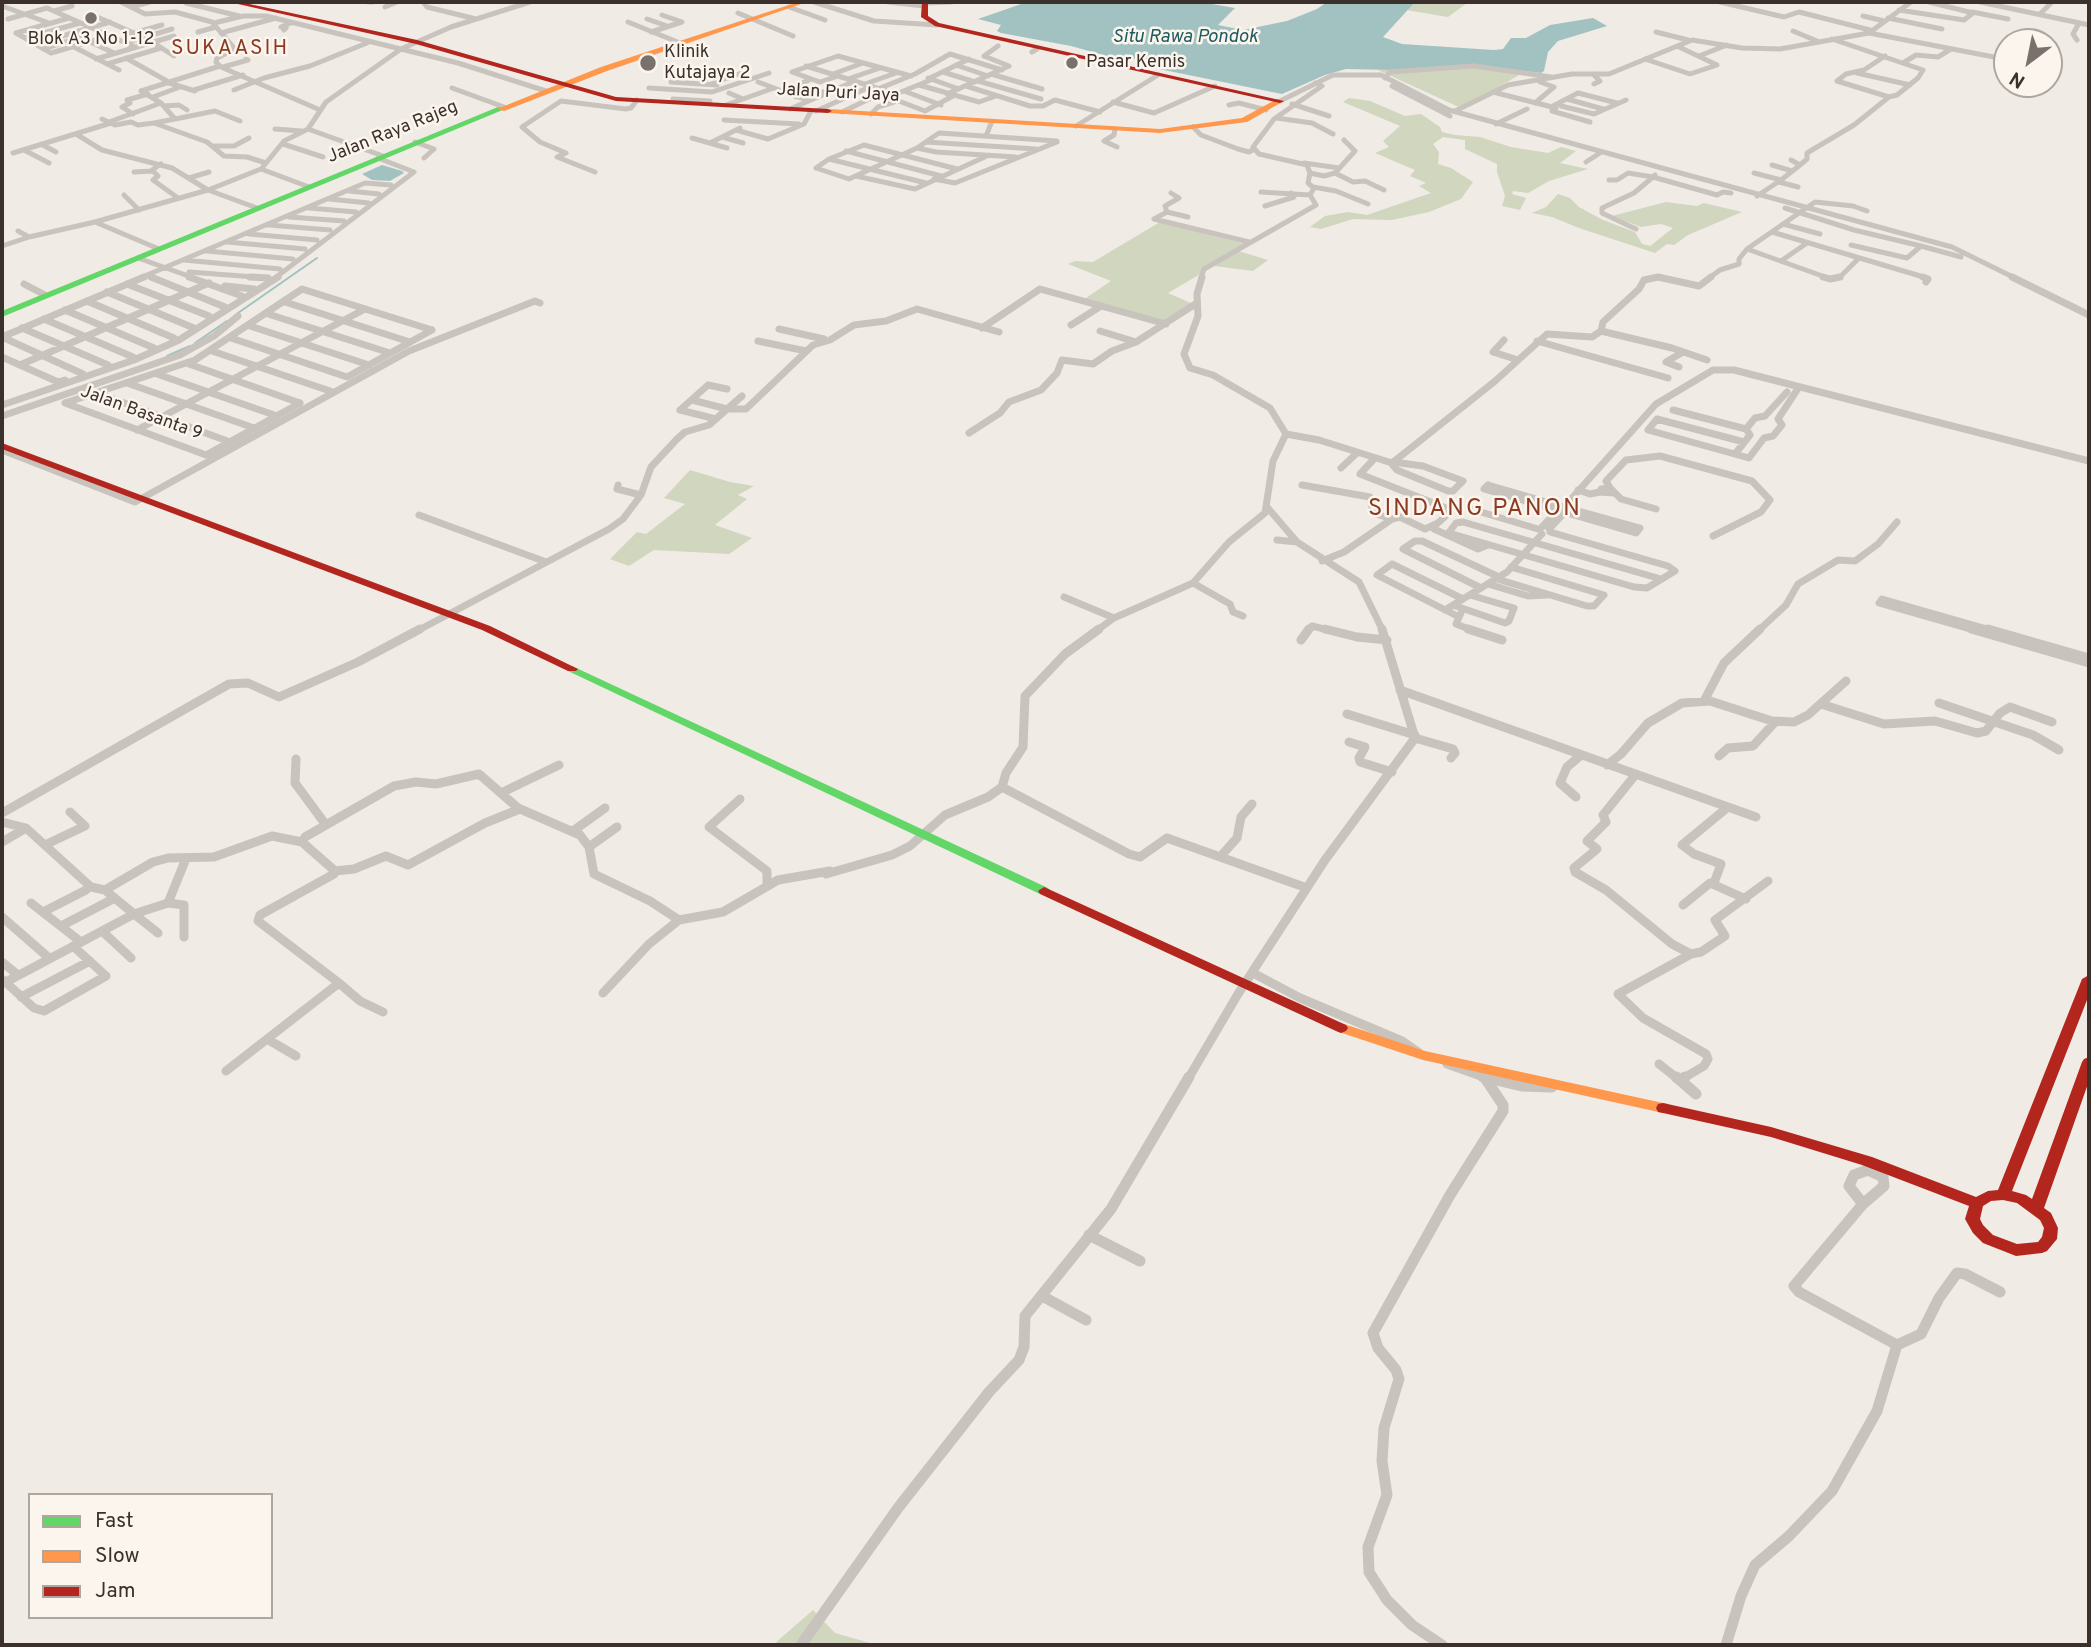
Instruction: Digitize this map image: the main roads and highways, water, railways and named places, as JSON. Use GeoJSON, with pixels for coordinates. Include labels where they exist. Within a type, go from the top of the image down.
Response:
{"type":"FeatureCollection","features":[{"type":"Feature","properties":{"kind":"water","name":"Situ Rawa Pondok"},"geometry":{"type":"Polygon","coordinates":[[[1027,2],[1200,2],[1235,8],[1218,25],[1243,30],[1287,21],[1327,2],[1415,2],[1383,37],[1402,44],[1494,50],[1503,49],[1511,38],[1526,38],[1550,25],[1593,18],[1607,26],[1558,41],[1548,52],[1544,71],[1541,73],[1484,66],[1346,69],[1282,94],[1149,67],[1146,65],[1152,61],[1148,59],[1114,58],[1071,46],[1001,33],[997,31],[1001,25],[978,19],[1027,2]]]}},
{"type":"Feature","properties":{"kind":"water"},"geometry":{"type":"Polygon","coordinates":[[[382,165],[404,173],[390,181],[372,180],[362,174],[382,165]]]}},
{"type":"Feature","properties":{"kind":"waterway"},"geometry":{"type":"LineString","coordinates":[[238,313],[317,258]]}},
{"type":"Feature","properties":{"kind":"waterway"},"geometry":{"type":"LineString","coordinates":[[195,343],[227,321]]}},
{"type":"Feature","properties":{"kind":"waterway"},"geometry":{"type":"LineString","coordinates":[[167,356],[190,346]]}},
{"type":"Feature","properties":{"kind":"place","name":"Blok A3 No 1-12"},"geometry":{"type":"Point","coordinates":[91,18]}},
{"type":"Feature","properties":{"kind":"place","name":"Klinik Kutajaya 2"},"geometry":{"type":"Point","coordinates":[648,63]}},
{"type":"Feature","properties":{"kind":"place","name":"Pasar Kemis"},"geometry":{"type":"Point","coordinates":[1072,63]}},
{"type":"Feature","properties":{"kind":"district","name":"SUKAASIH"},"geometry":{"type":"Point","coordinates":[230,50]}},
{"type":"Feature","properties":{"kind":"district","name":"SINDANG PANON"},"geometry":{"type":"Point","coordinates":[1475,510]}}]}
